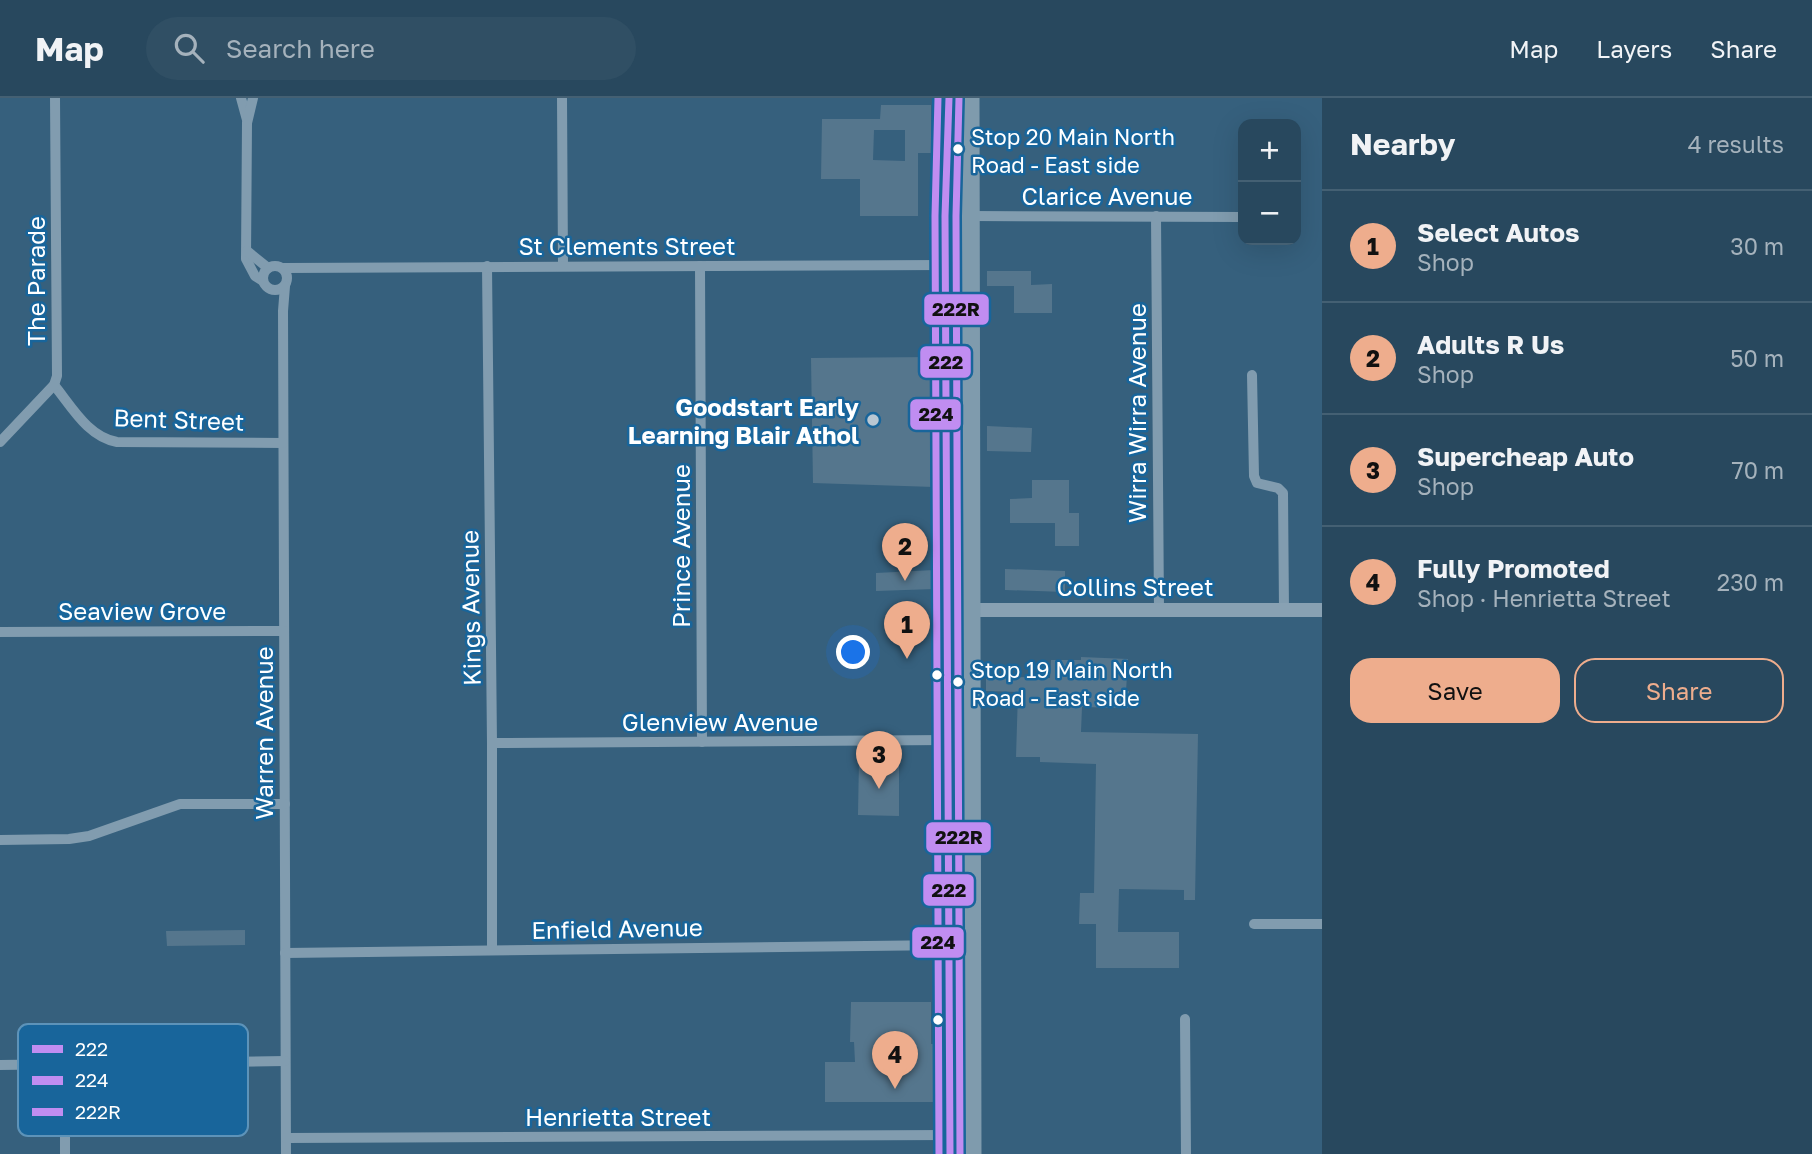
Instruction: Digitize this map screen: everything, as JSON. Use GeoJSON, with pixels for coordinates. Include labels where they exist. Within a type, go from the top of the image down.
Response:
{"type":"FeatureCollection","features":[{"type":"Feature","properties":{"kind":"highway"},"geometry":{"type":"LineString","coordinates":[[949,98],[945,265],[950,1145]]}},
{"type":"Feature","properties":{"kind":"highway"},"geometry":{"type":"LineString","coordinates":[[970,98],[972,1154]]}},
{"type":"Feature","properties":{"kind":"highway"},"geometry":{"type":"LineString","coordinates":[[945,216],[970,216]]}},
{"type":"Feature","properties":{"kind":"highway","name":"Collins Street"},"geometry":{"type":"LineString","coordinates":[[947,610],[972,610]]}},
{"type":"Feature","properties":{"kind":"highway"},"geometry":{"type":"LineString","coordinates":[[948,740],[971,740]]}},
{"type":"Feature","properties":{"kind":"highway"},"geometry":{"type":"LineString","coordinates":[[949,945],[971,944]]}},
{"type":"Feature","properties":{"kind":"street","name":"The Parade"},"geometry":{"type":"LineString","coordinates":[[54,386],[57,376],[55,98]]}},
{"type":"Feature","properties":{"kind":"street"},"geometry":{"type":"LineString","coordinates":[[247,123],[242,98],[252,98],[247,123],[249,268],[254,276],[275,290],[308,268]]}},
{"type":"Feature","properties":{"kind":"street"},"geometry":{"type":"LineString","coordinates":[[562,98],[563,266]]}},
{"type":"Feature","properties":{"kind":"street","name":"Clarice Avenue"},"geometry":{"type":"LineString","coordinates":[[970,216],[1238,217]]}},
{"type":"Feature","properties":{"kind":"street","name":"Wirra Wirra Avenue"},"geometry":{"type":"LineString","coordinates":[[1156,216],[1159,610]]}},
{"type":"Feature","properties":{"kind":"street"},"geometry":{"type":"LineString","coordinates":[[247,251],[268,268]]}},
{"type":"Feature","properties":{"kind":"street"},"geometry":{"type":"LineString","coordinates":[[283,311],[263,276],[268,268],[276,265],[284,268],[288,277],[286,284]]}},
{"type":"Feature","properties":{"kind":"street","name":"Prince Avenue"},"geometry":{"type":"LineString","coordinates":[[700,265],[702,742]]}},
{"type":"Feature","properties":{"kind":"street","name":"St Clements Street"},"geometry":{"type":"LineString","coordinates":[[284,268],[945,265]]}},
{"type":"Feature","properties":{"kind":"street","name":"Kings Avenue"},"geometry":{"type":"LineString","coordinates":[[487,266],[492,950]]}},
{"type":"Feature","properties":{"kind":"street","name":"Warren Avenue"},"geometry":{"type":"LineString","coordinates":[[286,284],[283,311],[286,1154]]}},
{"type":"Feature","properties":{"kind":"street"},"geometry":{"type":"LineString","coordinates":[[1252,375],[1254,476],[1256,483],[1278,488],[1283,494],[1284,611]]}},
{"type":"Feature","properties":{"kind":"street"},"geometry":{"type":"LineString","coordinates":[[0,442],[54,386]]}},
{"type":"Feature","properties":{"kind":"street","name":"Bent Street"},"geometry":{"type":"LineString","coordinates":[[54,386],[91,431],[106,440],[284,443]]}},
{"type":"Feature","properties":{"kind":"street","name":"Collins Street"},"geometry":{"type":"LineString","coordinates":[[972,610],[1322,610]]}},
{"type":"Feature","properties":{"kind":"street","name":"Seaview Grove"},"geometry":{"type":"LineString","coordinates":[[0,632],[284,631]]}},
{"type":"Feature","properties":{"kind":"street","name":"Glenview Avenue"},"geometry":{"type":"LineString","coordinates":[[492,743],[948,740]]}},
{"type":"Feature","properties":{"kind":"street"},"geometry":{"type":"LineString","coordinates":[[0,840],[89,836],[180,804],[285,804]]}},
{"type":"Feature","properties":{"kind":"street"},"geometry":{"type":"LineString","coordinates":[[1254,924],[1322,925]]}},
{"type":"Feature","properties":{"kind":"street","name":"Enfield Avenue"},"geometry":{"type":"LineString","coordinates":[[285,953],[949,945]]}},
{"type":"Feature","properties":{"kind":"street"},"geometry":{"type":"LineString","coordinates":[[1185,1019],[1186,1154]]}},
{"type":"Feature","properties":{"kind":"street"},"geometry":{"type":"LineString","coordinates":[[248,1062],[285,1061]]}},
{"type":"Feature","properties":{"kind":"street"},"geometry":{"type":"LineString","coordinates":[[0,1065],[18,1065]]}},
{"type":"Feature","properties":{"kind":"street"},"geometry":{"type":"LineString","coordinates":[[65,1136],[65,1154]]}},
{"type":"Feature","properties":{"kind":"street","name":"Henrietta Street"},"geometry":{"type":"LineString","coordinates":[[286,1138],[950,1145]]}},
{"type":"Feature","properties":{"kind":"building"},"geometry":{"type":"Polygon","coordinates":[[[881,105],[931,105],[931,153],[918,153],[918,216],[860,216],[860,179],[821,179],[822,119],[880,119],[881,105]],[[874,130],[873,160],[905,161],[905,130],[874,130]]]}},
{"type":"Feature","properties":{"kind":"building"},"geometry":{"type":"Polygon","coordinates":[[[987,271],[1031,271],[1031,285],[1052,284],[1052,313],[1014,313],[1014,286],[987,286],[987,271]]]}},
{"type":"Feature","properties":{"kind":"building","name":"Goodstart Early Learning Blair Athol"},"geometry":{"type":"Polygon","coordinates":[[[934,357],[934,487],[813,483],[811,358],[934,357]]]}},
{"type":"Feature","properties":{"kind":"building"},"geometry":{"type":"Polygon","coordinates":[[[987,426],[1032,428],[1031,452],[987,451],[987,426]]]}},
{"type":"Feature","properties":{"kind":"building"},"geometry":{"type":"Polygon","coordinates":[[[1032,480],[1069,480],[1069,513],[1079,513],[1079,546],[1055,546],[1055,523],[1010,523],[1010,499],[1032,498],[1032,480]]]}},
{"type":"Feature","properties":{"kind":"building"},"geometry":{"type":"Polygon","coordinates":[[[1005,569],[1065,571],[1065,592],[1005,590],[1005,569]]]}},
{"type":"Feature","properties":{"kind":"building"},"geometry":{"type":"Polygon","coordinates":[[[934,570],[935,589],[876,591],[876,573],[934,570]]]}},
{"type":"Feature","properties":{"kind":"building"},"geometry":{"type":"Polygon","coordinates":[[[1081,657],[1128,659],[1126,691],[1129,691],[1128,708],[1082,707],[1081,732],[1198,734],[1195,900],[1184,900],[1184,890],[1119,889],[1118,932],[1179,932],[1179,968],[1096,968],[1096,924],[1079,924],[1080,893],[1094,893],[1096,764],[1040,762],[1040,757],[1016,757],[1018,692],[986,691],[986,676],[1050,678],[1051,660],[1081,660],[1081,657]]]}},
{"type":"Feature","properties":{"kind":"building"},"geometry":{"type":"Polygon","coordinates":[[[859,760],[899,760],[899,816],[858,815],[859,760]]]}},
{"type":"Feature","properties":{"kind":"building"},"geometry":{"type":"Polygon","coordinates":[[[245,930],[245,945],[167,946],[166,931],[245,930]]]}},
{"type":"Feature","properties":{"kind":"building"},"geometry":{"type":"Polygon","coordinates":[[[851,1002],[931,1002],[931,1044],[937,1044],[937,1102],[825,1102],[825,1062],[855,1062],[854,1042],[850,1042],[851,1002]]]}},
{"type":"Feature","properties":{"kind":"transit line","name":"224"},"geometry":{"type":"LineString","coordinates":[[938,98],[935,216],[939,1154]]}},
{"type":"Feature","properties":{"kind":"transit line","name":"222"},"geometry":{"type":"LineString","coordinates":[[949,98],[945,216],[950,1154]]}},
{"type":"Feature","properties":{"kind":"transit line","name":"222R"},"geometry":{"type":"LineString","coordinates":[[959,98],[956,216],[960,1154]]}},
{"type":"Feature","properties":{"kind":"place","name":"Stop 20 Main North Road - East side"},"geometry":{"type":"Point","coordinates":[958,149]}},
{"type":"Feature","properties":{"kind":"place","name":"Goodstart Early Learning Blair Athol"},"geometry":{"type":"Point","coordinates":[873,420]}},
{"type":"Feature","properties":{"kind":"place","name":"Adults R Us"},"geometry":{"type":"Point","coordinates":[905,581]}},
{"type":"Feature","properties":{"kind":"place","name":"Select Autos"},"geometry":{"type":"Point","coordinates":[907,659]}},
{"type":"Feature","properties":{"kind":"place","name":"Stop 19 Main North Road - East side"},"geometry":{"type":"Point","coordinates":[958,682]}},
{"type":"Feature","properties":{"kind":"place","name":"Supercheap Auto"},"geometry":{"type":"Point","coordinates":[879,789]}},
{"type":"Feature","properties":{"kind":"place","name":"Fully Promoted"},"geometry":{"type":"Point","coordinates":[895,1089]}}]}
